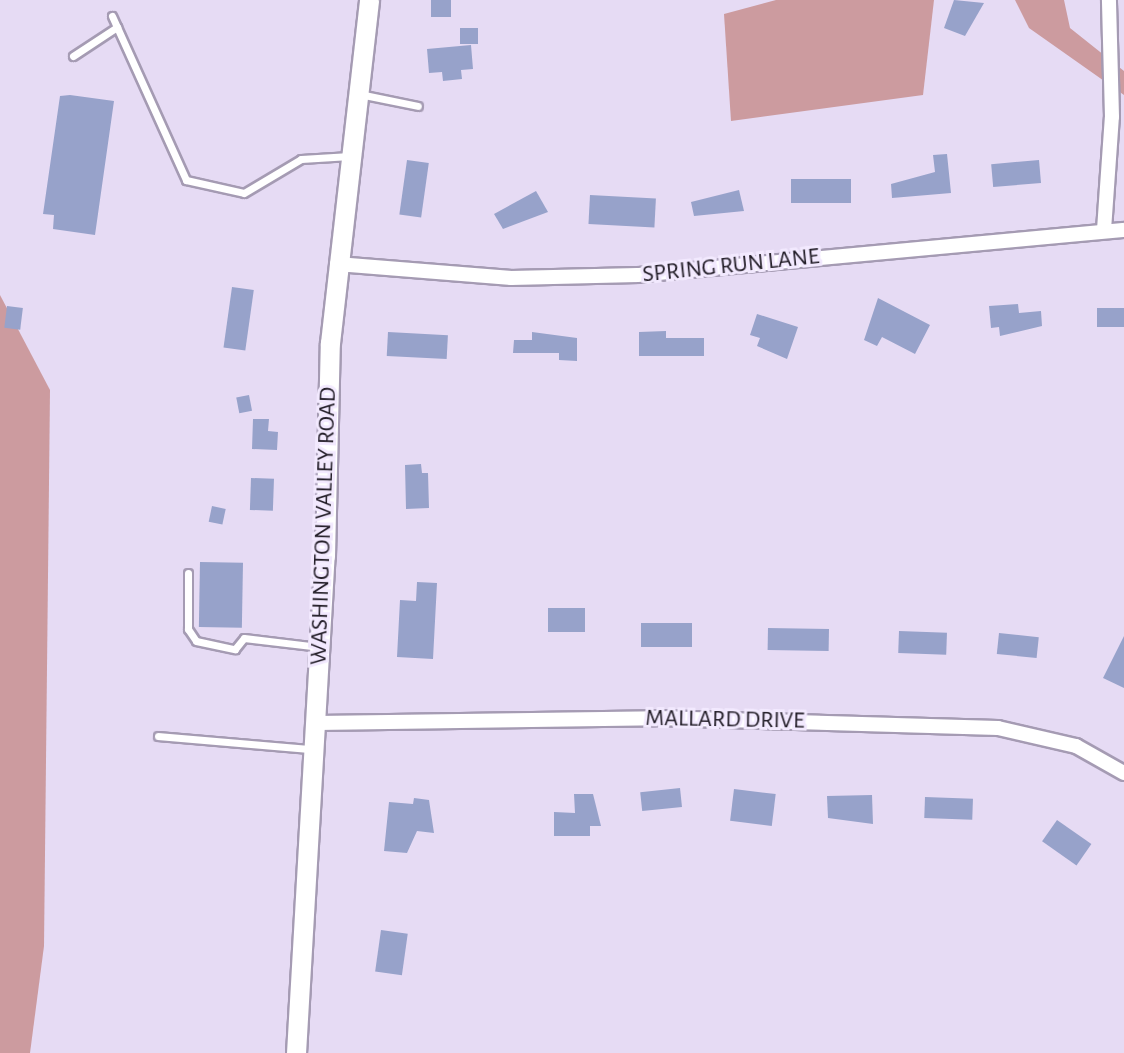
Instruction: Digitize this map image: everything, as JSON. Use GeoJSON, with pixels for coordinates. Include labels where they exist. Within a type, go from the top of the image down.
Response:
{"type":"FeatureCollection","features":[{"type":"Feature","properties":{"kind":"street","name":"WASHINGTON VALLEY ROAD"},"geometry":{"type":"LineString","coordinates":[[296,1053],[317,723],[337,264],[369,0]]}},
{"type":"Feature","properties":{"kind":"street"},"geometry":{"type":"LineString","coordinates":[[1104,230],[1112,117],[1109,0]]}},
{"type":"Feature","properties":{"kind":"street","name":"SPRING RUN LANE"},"geometry":{"type":"LineString","coordinates":[[337,264],[511,278],[638,275],[1124,230]]}},
{"type":"Feature","properties":{"kind":"street","name":"MALLARD DRIVE"},"geometry":{"type":"LineString","coordinates":[[317,723],[657,718],[998,728],[1076,746],[1124,773]]}},
{"type":"Feature","properties":{"kind":"lane"},"geometry":{"type":"LineString","coordinates":[[112,16],[186,180],[244,193],[301,159],[350,156]]}},
{"type":"Feature","properties":{"kind":"lane"},"geometry":{"type":"LineString","coordinates":[[73,56],[117,27]]}},
{"type":"Feature","properties":{"kind":"lane"},"geometry":{"type":"LineString","coordinates":[[358,94],[418,106]]}},
{"type":"Feature","properties":{"kind":"lane"},"geometry":{"type":"LineString","coordinates":[[188,573],[188,629],[196,641],[235,649],[244,638],[320,647]]}},
{"type":"Feature","properties":{"kind":"lane"},"geometry":{"type":"LineString","coordinates":[[158,736],[315,750]]}},
{"type":"Feature","properties":{"kind":"shaded area"},"geometry":{"type":"Polygon","coordinates":[[[776,0],[934,0],[923,95],[731,121],[724,14],[776,0]]]}},
{"type":"Feature","properties":{"kind":"shaded area"},"geometry":{"type":"Polygon","coordinates":[[[1015,0],[1064,0],[1070,28],[1124,71],[1124,95],[1029,28],[1015,0]]]}},
{"type":"Feature","properties":{"kind":"shaded area"},"geometry":{"type":"Polygon","coordinates":[[[0,295],[50,390],[44,946],[30,1053],[0,1053],[0,295]]]}},
{"type":"Feature","properties":{"kind":"building"},"geometry":{"type":"Polygon","coordinates":[[[431,0],[451,0],[451,17],[431,17],[431,0]]]}},
{"type":"Feature","properties":{"kind":"building"},"geometry":{"type":"Polygon","coordinates":[[[954,0],[984,3],[965,36],[944,28],[954,0]]]}},
{"type":"Feature","properties":{"kind":"building"},"geometry":{"type":"Polygon","coordinates":[[[460,28],[478,28],[478,44],[460,44],[460,28]]]}},
{"type":"Feature","properties":{"kind":"building"},"geometry":{"type":"Polygon","coordinates":[[[471,45],[473,69],[461,70],[462,79],[443,81],[442,72],[429,73],[427,49],[471,45]]]}},
{"type":"Feature","properties":{"kind":"building"},"geometry":{"type":"Polygon","coordinates":[[[60,96],[114,101],[95,235],[53,229],[54,215],[43,214],[60,96]]]}},
{"type":"Feature","properties":{"kind":"building"},"geometry":{"type":"Polygon","coordinates":[[[947,154],[951,193],[892,198],[891,184],[935,172],[933,155],[947,154]]]}},
{"type":"Feature","properties":{"kind":"building"},"geometry":{"type":"Polygon","coordinates":[[[407,160],[429,163],[421,218],[399,214],[407,160]]]}},
{"type":"Feature","properties":{"kind":"building"},"geometry":{"type":"Polygon","coordinates":[[[1039,160],[1041,183],[993,187],[991,164],[1039,160]]]}},
{"type":"Feature","properties":{"kind":"building"},"geometry":{"type":"Polygon","coordinates":[[[791,179],[851,179],[851,203],[791,203],[791,179]]]}},
{"type":"Feature","properties":{"kind":"building"},"geometry":{"type":"Polygon","coordinates":[[[739,190],[744,211],[694,216],[691,202],[739,190]]]}},
{"type":"Feature","properties":{"kind":"building"},"geometry":{"type":"Polygon","coordinates":[[[536,191],[548,212],[503,229],[494,214],[536,191]]]}},
{"type":"Feature","properties":{"kind":"building"},"geometry":{"type":"Polygon","coordinates":[[[590,195],[656,198],[654,227],[588,224],[590,195]]]}},
{"type":"Feature","properties":{"kind":"building"},"geometry":{"type":"Polygon","coordinates":[[[232,287],[254,290],[245,350],[224,347],[232,287]]]}},
{"type":"Feature","properties":{"kind":"building"},"geometry":{"type":"Polygon","coordinates":[[[878,298],[930,325],[915,354],[882,337],[877,346],[864,340],[878,298]]]}},
{"type":"Feature","properties":{"kind":"building"},"geometry":{"type":"Polygon","coordinates":[[[1018,304],[1019,313],[1041,311],[1042,326],[1000,336],[999,327],[991,328],[989,306],[1018,304]]]}},
{"type":"Feature","properties":{"kind":"building"},"geometry":{"type":"Polygon","coordinates":[[[7,306],[23,308],[20,330],[4,328],[7,306]]]}},
{"type":"Feature","properties":{"kind":"building"},"geometry":{"type":"Polygon","coordinates":[[[1097,308],[1124,308],[1124,327],[1097,327],[1097,308]]]}},
{"type":"Feature","properties":{"kind":"building"},"geometry":{"type":"Polygon","coordinates":[[[757,314],[798,327],[787,359],[757,346],[760,338],[750,335],[757,314]]]}},
{"type":"Feature","properties":{"kind":"building"},"geometry":{"type":"Polygon","coordinates":[[[666,331],[666,338],[704,338],[704,356],[639,356],[639,332],[666,331]]]}},
{"type":"Feature","properties":{"kind":"building"},"geometry":{"type":"Polygon","coordinates":[[[388,332],[448,335],[447,359],[387,356],[388,332]]]}},
{"type":"Feature","properties":{"kind":"building"},"geometry":{"type":"Polygon","coordinates":[[[532,332],[577,338],[577,361],[559,360],[559,353],[513,353],[514,340],[532,340],[532,332]]]}},
{"type":"Feature","properties":{"kind":"building"},"geometry":{"type":"Polygon","coordinates":[[[249,395],[252,411],[239,413],[236,397],[249,395]]]}},
{"type":"Feature","properties":{"kind":"building"},"geometry":{"type":"Polygon","coordinates":[[[253,419],[269,419],[268,431],[278,432],[277,450],[252,449],[253,419]]]}},
{"type":"Feature","properties":{"kind":"building"},"geometry":{"type":"Polygon","coordinates":[[[421,464],[422,473],[428,473],[429,508],[406,509],[405,465],[421,464]]]}},
{"type":"Feature","properties":{"kind":"building"},"geometry":{"type":"Polygon","coordinates":[[[251,478],[274,479],[273,511],[250,510],[251,478]]]}},
{"type":"Feature","properties":{"kind":"building"},"geometry":{"type":"Polygon","coordinates":[[[212,506],[226,509],[222,525],[209,522],[212,506]]]}},
{"type":"Feature","properties":{"kind":"building"},"geometry":{"type":"Polygon","coordinates":[[[200,562],[243,563],[242,628],[199,627],[200,562]]]}},
{"type":"Feature","properties":{"kind":"building"},"geometry":{"type":"Polygon","coordinates":[[[417,582],[437,583],[433,659],[397,657],[400,600],[416,601],[417,582]]]}},
{"type":"Feature","properties":{"kind":"building"},"geometry":{"type":"Polygon","coordinates":[[[548,608],[585,608],[585,632],[548,632],[548,608]]]}},
{"type":"Feature","properties":{"kind":"building"},"geometry":{"type":"Polygon","coordinates":[[[641,623],[692,623],[692,647],[641,647],[641,623]]]}},
{"type":"Feature","properties":{"kind":"building"},"geometry":{"type":"Polygon","coordinates":[[[768,628],[829,629],[829,651],[768,650],[768,628]]]}},
{"type":"Feature","properties":{"kind":"building"},"geometry":{"type":"Polygon","coordinates":[[[899,631],[947,633],[946,655],[898,653],[899,631]]]}},
{"type":"Feature","properties":{"kind":"building"},"geometry":{"type":"Polygon","coordinates":[[[999,633],[1039,637],[1037,658],[997,654],[999,633]]]}},
{"type":"Feature","properties":{"kind":"building"},"geometry":{"type":"Polygon","coordinates":[[[1124,636],[1124,688],[1103,678],[1124,636]]]}},
{"type":"Feature","properties":{"kind":"building"},"geometry":{"type":"Polygon","coordinates":[[[680,788],[682,807],[642,811],[640,792],[680,788]]]}},
{"type":"Feature","properties":{"kind":"building"},"geometry":{"type":"Polygon","coordinates":[[[734,789],[776,794],[772,826],[730,821],[734,789]]]}},
{"type":"Feature","properties":{"kind":"building"},"geometry":{"type":"Polygon","coordinates":[[[574,794],[593,794],[601,826],[590,826],[590,836],[554,836],[554,812],[575,813],[574,794]]]}},
{"type":"Feature","properties":{"kind":"building"},"geometry":{"type":"Polygon","coordinates":[[[872,795],[873,824],[828,818],[827,796],[872,795]]]}},
{"type":"Feature","properties":{"kind":"building"},"geometry":{"type":"Polygon","coordinates":[[[925,797],[973,799],[972,820],[924,818],[925,797]]]}},
{"type":"Feature","properties":{"kind":"building"},"geometry":{"type":"Polygon","coordinates":[[[414,798],[429,800],[434,833],[417,831],[407,853],[384,851],[389,802],[413,804],[414,798]]]}},
{"type":"Feature","properties":{"kind":"building"},"geometry":{"type":"Polygon","coordinates":[[[1057,820],[1091,844],[1076,865],[1042,841],[1057,820]]]}},
{"type":"Feature","properties":{"kind":"building"},"geometry":{"type":"Polygon","coordinates":[[[381,930],[408,934],[402,975],[375,972],[381,930]]]}}]}
